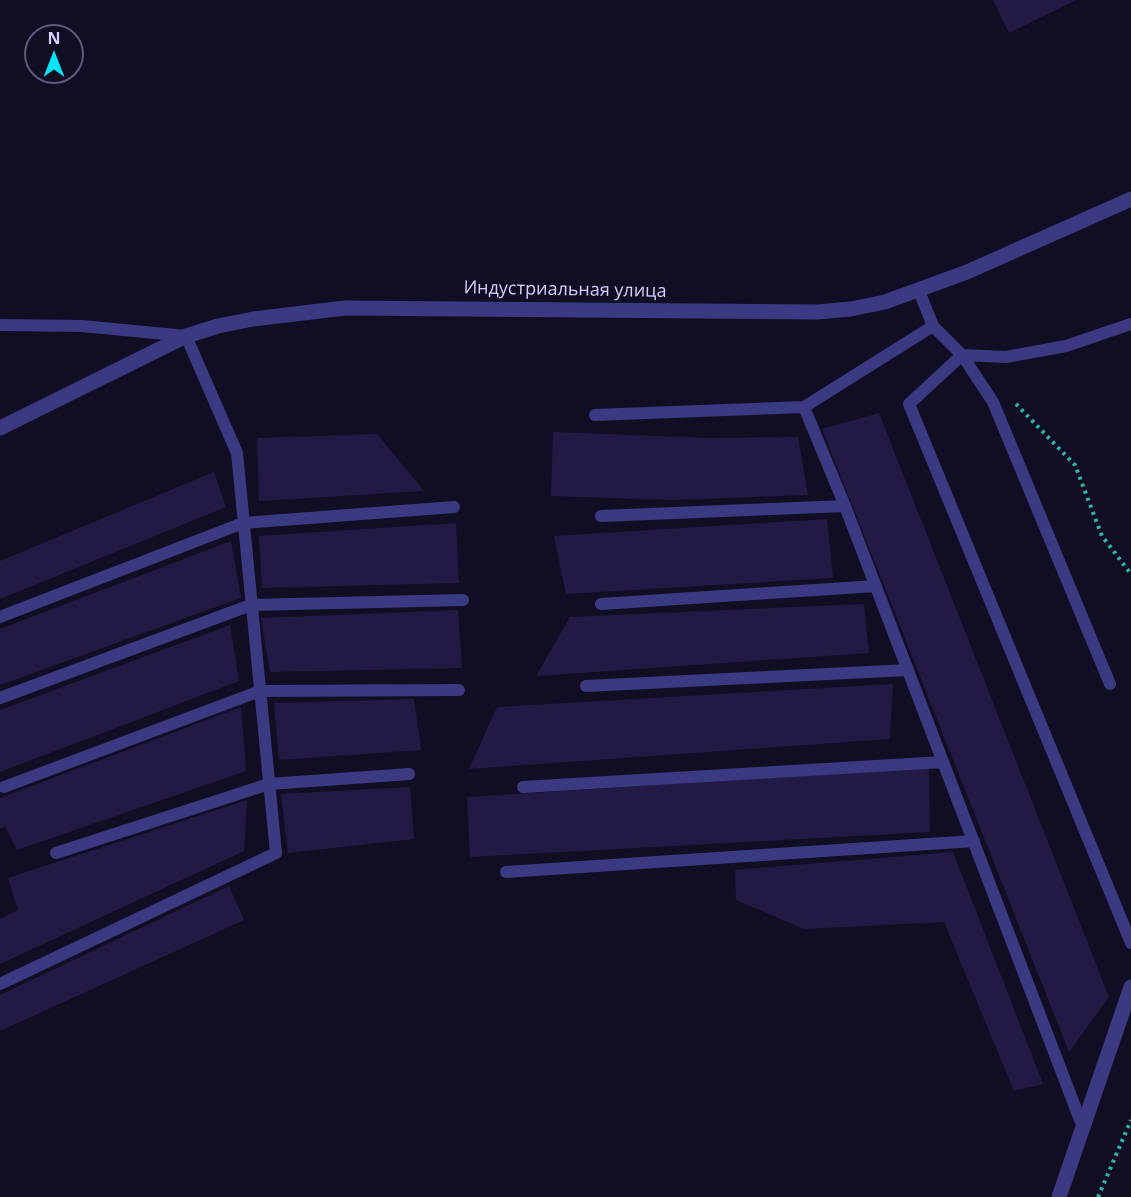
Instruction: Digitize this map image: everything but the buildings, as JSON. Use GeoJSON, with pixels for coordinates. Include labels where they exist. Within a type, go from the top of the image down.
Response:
{"type":"FeatureCollection","features":[{"type":"Feature","properties":{"kind":"street","name":"Индустриальная улица"},"geometry":{"type":"LineString","coordinates":[[0,428],[186,336],[218,326],[253,319],[345,308],[817,312],[851,309],[885,302],[919,291],[977,268],[1131,199]]}},
{"type":"Feature","properties":{"kind":"street"},"geometry":{"type":"LineString","coordinates":[[1059,1197],[1131,987]]}},
{"type":"Feature","properties":{"kind":"lane"},"geometry":{"type":"LineString","coordinates":[[919,291],[933,326],[962,355],[993,402],[1110,684]]}},
{"type":"Feature","properties":{"kind":"lane"},"geometry":{"type":"LineString","coordinates":[[1131,324],[1066,346],[1006,357],[962,355],[909,404],[1131,943]]}},
{"type":"Feature","properties":{"kind":"lane"},"geometry":{"type":"LineString","coordinates":[[0,325],[82,326],[186,336],[237,453],[276,853],[0,984]]}},
{"type":"Feature","properties":{"kind":"lane"},"geometry":{"type":"LineString","coordinates":[[595,415],[804,407],[933,326]]}},
{"type":"Feature","properties":{"kind":"lane"},"geometry":{"type":"LineString","coordinates":[[804,407],[876,586],[1082,1125]]}},
{"type":"Feature","properties":{"kind":"lane"},"geometry":{"type":"LineString","coordinates":[[601,516],[845,506]]}},
{"type":"Feature","properties":{"kind":"lane"},"geometry":{"type":"LineString","coordinates":[[0,617],[243,523],[454,507]]}},
{"type":"Feature","properties":{"kind":"lane"},"geometry":{"type":"LineString","coordinates":[[601,604],[876,586]]}},
{"type":"Feature","properties":{"kind":"lane"},"geometry":{"type":"LineString","coordinates":[[0,698],[251,605],[463,600]]}},
{"type":"Feature","properties":{"kind":"lane"},"geometry":{"type":"LineString","coordinates":[[585,686],[908,670]]}},
{"type":"Feature","properties":{"kind":"lane"},"geometry":{"type":"LineString","coordinates":[[4,787],[260,691],[459,690]]}},
{"type":"Feature","properties":{"kind":"lane"},"geometry":{"type":"LineString","coordinates":[[523,787],[943,762]]}},
{"type":"Feature","properties":{"kind":"lane"},"geometry":{"type":"LineString","coordinates":[[56,853],[269,784],[409,774]]}},
{"type":"Feature","properties":{"kind":"lane"},"geometry":{"type":"LineString","coordinates":[[506,872],[974,841]]}},
{"type":"Feature","properties":{"kind":"path"},"geometry":{"type":"LineString","coordinates":[[1014,403],[1075,465],[1102,536],[1131,574]]}},
{"type":"Feature","properties":{"kind":"path"},"geometry":{"type":"LineString","coordinates":[[1098,1197],[1131,1120]]}}]}
